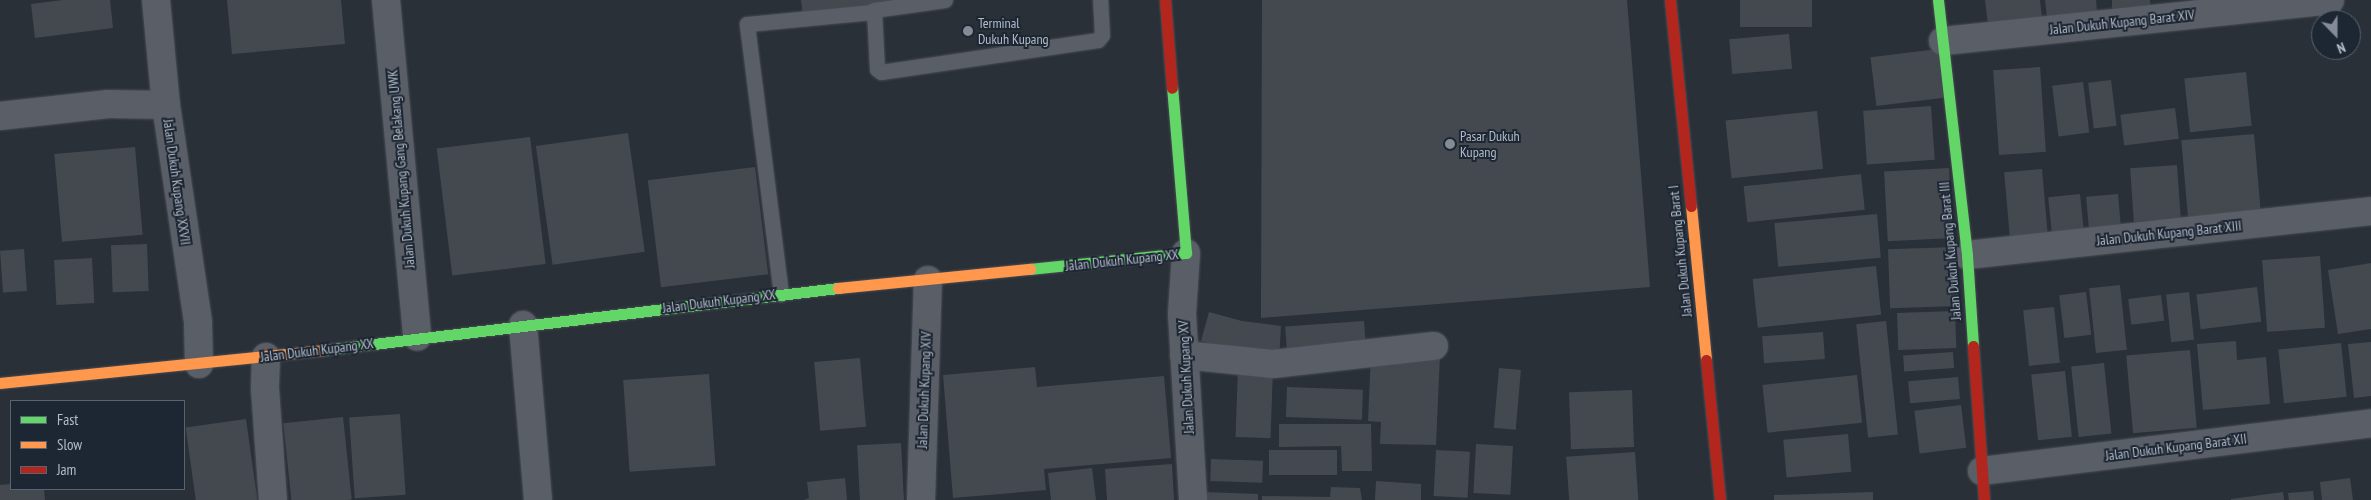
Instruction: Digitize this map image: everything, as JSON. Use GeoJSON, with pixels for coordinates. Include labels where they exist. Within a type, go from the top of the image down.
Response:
{"type":"FeatureCollection","features":[{"type":"Feature","properties":{"kind":"street","name":"Jalan Dukuh Kupang XXVII"},"geometry":{"type":"LineString","coordinates":[[156,0],[166,105],[198,324],[200,364]]}},
{"type":"Feature","properties":{"kind":"street","name":"Jalan Dukuh Kupang Gang Belakang UWK"},"geometry":{"type":"LineString","coordinates":[[386,0],[417,337]]}},
{"type":"Feature","properties":{"kind":"street","name":"Jalan Dukuh Kupang XX"},"geometry":{"type":"LineString","coordinates":[[0,383],[266,357],[417,337],[781,294],[1186,253],[1165,0]]}},
{"type":"Feature","properties":{"kind":"street","name":"Jalan Dukuh Kupang Barat I"},"geometry":{"type":"LineString","coordinates":[[1670,0],[1720,500]]}},
{"type":"Feature","properties":{"kind":"street","name":"Jalan Dukuh Kupang Barat III"},"geometry":{"type":"LineString","coordinates":[[1938,0],[1967,255],[1984,500]]}},
{"type":"Feature","properties":{"kind":"street","name":"Jalan Dukuh Kupang Barat XIV"},"geometry":{"type":"LineString","coordinates":[[1944,41],[2330,0]]}},
{"type":"Feature","properties":{"kind":"street"},"geometry":{"type":"LineString","coordinates":[[0,116],[108,104],[166,105]]}},
{"type":"Feature","properties":{"kind":"street","name":"Jalan Dukuh Kupang Barat XIII"},"geometry":{"type":"LineString","coordinates":[[1967,255],[2371,211]]}},
{"type":"Feature","properties":{"kind":"street","name":"Jalan Dukuh Kupang XV"},"geometry":{"type":"LineString","coordinates":[[1186,253],[1182,314],[1193,500]]}},
{"type":"Feature","properties":{"kind":"street","name":"Jalan Dukuh Kupang XIV"},"geometry":{"type":"LineString","coordinates":[[921,500],[928,280]]}},
{"type":"Feature","properties":{"kind":"street"},"geometry":{"type":"LineString","coordinates":[[523,325],[538,500]]}},
{"type":"Feature","properties":{"kind":"street"},"geometry":{"type":"LineString","coordinates":[[1184,355],[1274,364],[1434,346]]}},
{"type":"Feature","properties":{"kind":"street"},"geometry":{"type":"LineString","coordinates":[[266,357],[265,388],[273,500]]}},
{"type":"Feature","properties":{"kind":"street","name":"Jalan Dukuh Kupang Barat XII"},"geometry":{"type":"LineString","coordinates":[[1982,471],[2371,423]]}},
{"type":"Feature","properties":{"kind":"lane"},"geometry":{"type":"LineString","coordinates":[[781,294],[747,24],[872,12],[945,0]]}},
{"type":"Feature","properties":{"kind":"lane"},"geometry":{"type":"LineString","coordinates":[[872,12],[876,67],[881,72],[1098,40],[1102,36],[1100,0]]}},
{"type":"Feature","properties":{"kind":"building"},"geometry":{"type":"Polygon","coordinates":[[[63,0],[110,0],[113,28],[35,38],[31,4],[63,0]]]}},
{"type":"Feature","properties":{"kind":"building"},"geometry":{"type":"Polygon","coordinates":[[[227,0],[341,0],[345,44],[232,54],[227,0]]]}},
{"type":"Feature","properties":{"kind":"building"},"geometry":{"type":"Polygon","coordinates":[[[801,0],[923,0],[803,16],[801,0]]]}},
{"type":"Feature","properties":{"kind":"building","name":"Pasar Dukuh Kupang"},"geometry":{"type":"Polygon","coordinates":[[[1262,0],[1627,0],[1650,287],[1261,318],[1262,0]]]}},
{"type":"Feature","properties":{"kind":"building"},"geometry":{"type":"Polygon","coordinates":[[[1740,0],[1812,0],[1812,27],[1740,27],[1740,0]]]}},
{"type":"Feature","properties":{"kind":"building"},"geometry":{"type":"Polygon","coordinates":[[[1985,0],[2040,0],[2043,26],[1989,33],[1985,0]]]}},
{"type":"Feature","properties":{"kind":"building"},"geometry":{"type":"Polygon","coordinates":[[[2045,0],[2096,0],[2097,12],[2047,17],[2045,0]]]}},
{"type":"Feature","properties":{"kind":"building"},"geometry":{"type":"Polygon","coordinates":[[[2112,0],[2150,0],[2151,13],[2112,15],[2112,0]]]}},
{"type":"Feature","properties":{"kind":"building"},"geometry":{"type":"Polygon","coordinates":[[[1789,34],[1792,69],[1732,74],[1729,39],[1789,34]]]}},
{"type":"Feature","properties":{"kind":"building"},"geometry":{"type":"Polygon","coordinates":[[[1938,49],[1944,98],[1876,106],[1871,57],[1938,49]]]}},
{"type":"Feature","properties":{"kind":"building"},"geometry":{"type":"Polygon","coordinates":[[[2040,67],[2046,152],[1999,155],[1993,70],[2040,67]]]}},
{"type":"Feature","properties":{"kind":"building"},"geometry":{"type":"Polygon","coordinates":[[[2246,72],[2252,126],[2190,132],[2184,78],[2246,72]]]}},
{"type":"Feature","properties":{"kind":"building"},"geometry":{"type":"Polygon","coordinates":[[[2111,80],[2117,126],[2094,128],[2088,83],[2111,80]]]}},
{"type":"Feature","properties":{"kind":"building"},"geometry":{"type":"Polygon","coordinates":[[[2083,82],[2089,133],[2058,136],[2052,86],[2083,82]]]}},
{"type":"Feature","properties":{"kind":"building"},"geometry":{"type":"Polygon","coordinates":[[[1931,106],[1935,160],[1867,165],[1863,111],[1931,106]]]}},
{"type":"Feature","properties":{"kind":"building"},"geometry":{"type":"Polygon","coordinates":[[[2175,108],[2179,139],[2124,145],[2120,115],[2175,108]]]}},
{"type":"Feature","properties":{"kind":"building"},"geometry":{"type":"Polygon","coordinates":[[[1817,111],[1823,169],[1732,178],[1726,121],[1817,111]]]}},
{"type":"Feature","properties":{"kind":"building"},"geometry":{"type":"Polygon","coordinates":[[[628,133],[645,252],[553,265],[536,146],[628,133]]]}},
{"type":"Feature","properties":{"kind":"building"},"geometry":{"type":"Polygon","coordinates":[[[2254,134],[2261,217],[2189,223],[2181,140],[2254,134]]]}},
{"type":"Feature","properties":{"kind":"building"},"geometry":{"type":"Polygon","coordinates":[[[530,137],[546,264],[452,276],[437,148],[530,137]]]}},
{"type":"Feature","properties":{"kind":"building"},"geometry":{"type":"Polygon","coordinates":[[[135,147],[143,235],[62,242],[54,154],[135,147]]]}},
{"type":"Feature","properties":{"kind":"building"},"geometry":{"type":"Polygon","coordinates":[[[2177,165],[2181,219],[2134,222],[2130,168],[2177,165]]]}},
{"type":"Feature","properties":{"kind":"building"},"geometry":{"type":"Polygon","coordinates":[[[755,167],[768,274],[661,287],[648,180],[755,167]]]}},
{"type":"Feature","properties":{"kind":"building"},"geometry":{"type":"Polygon","coordinates":[[[1949,168],[1953,238],[1888,241],[1884,171],[1949,168]]]}},
{"type":"Feature","properties":{"kind":"building"},"geometry":{"type":"Polygon","coordinates":[[[2042,169],[2048,240],[2010,243],[2004,172],[2042,169]]]}},
{"type":"Feature","properties":{"kind":"building"},"geometry":{"type":"Polygon","coordinates":[[[1861,174],[1865,210],[1747,222],[1744,186],[1861,174]]]}},
{"type":"Feature","properties":{"kind":"building"},"geometry":{"type":"Polygon","coordinates":[[[2080,194],[2085,242],[2053,245],[2048,197],[2080,194]]]}},
{"type":"Feature","properties":{"kind":"building"},"geometry":{"type":"Polygon","coordinates":[[[2118,194],[2121,229],[2089,232],[2086,197],[2118,194]]]}},
{"type":"Feature","properties":{"kind":"building"},"geometry":{"type":"Polygon","coordinates":[[[1877,214],[1881,258],[1778,267],[1774,223],[1877,214]]]}},
{"type":"Feature","properties":{"kind":"building"},"geometry":{"type":"Polygon","coordinates":[[[147,244],[149,291],[113,292],[111,245],[147,244]]]}},
{"type":"Feature","properties":{"kind":"building"},"geometry":{"type":"Polygon","coordinates":[[[1956,247],[1958,306],[1890,308],[1888,249],[1956,247]]]}},
{"type":"Feature","properties":{"kind":"building"},"geometry":{"type":"Polygon","coordinates":[[[24,249],[27,291],[3,293],[0,251],[24,249]]]}},
{"type":"Feature","properties":{"kind":"building"},"geometry":{"type":"Polygon","coordinates":[[[2320,256],[2325,328],[2267,332],[2262,260],[2320,256]]]}},
{"type":"Feature","properties":{"kind":"building"},"geometry":{"type":"Polygon","coordinates":[[[92,258],[94,303],[56,305],[54,260],[92,258]]]}},
{"type":"Feature","properties":{"kind":"building"},"geometry":{"type":"Polygon","coordinates":[[[2371,263],[2371,329],[2338,334],[2328,270],[2371,263]]]}},
{"type":"Feature","properties":{"kind":"building"},"geometry":{"type":"Polygon","coordinates":[[[1876,266],[1881,315],[1758,328],[1753,279],[1876,266]]]}},
{"type":"Feature","properties":{"kind":"building"},"geometry":{"type":"Polygon","coordinates":[[[2120,285],[2127,350],[2096,353],[2089,288],[2120,285]]]}},
{"type":"Feature","properties":{"kind":"building"},"geometry":{"type":"Polygon","coordinates":[[[2257,287],[2261,322],[2201,329],[2196,294],[2257,287]]]}},
{"type":"Feature","properties":{"kind":"building"},"geometry":{"type":"Polygon","coordinates":[[[2086,292],[2091,335],[2064,338],[2059,295],[2086,292]]]}},
{"type":"Feature","properties":{"kind":"building"},"geometry":{"type":"Polygon","coordinates":[[[2189,292],[2194,340],[2171,342],[2166,294],[2189,292]]]}},
{"type":"Feature","properties":{"kind":"building"},"geometry":{"type":"Polygon","coordinates":[[[2161,295],[2164,321],[2131,325],[2128,299],[2161,295]]]}},
{"type":"Feature","properties":{"kind":"building"},"geometry":{"type":"Polygon","coordinates":[[[2054,307],[2060,363],[2029,366],[2023,310],[2054,307]]]}},
{"type":"Feature","properties":{"kind":"building"},"geometry":{"type":"Polygon","coordinates":[[[1955,311],[1956,348],[1898,350],[1897,313],[1955,311]]]}},
{"type":"Feature","properties":{"kind":"building"},"geometry":{"type":"Polygon","coordinates":[[[1209,312],[1242,321],[1281,326],[1279,361],[1201,341],[1209,312]]]}},
{"type":"Feature","properties":{"kind":"building"},"geometry":{"type":"Polygon","coordinates":[[[1364,321],[1366,349],[1287,354],[1285,327],[1364,321]]]}},
{"type":"Feature","properties":{"kind":"building"},"geometry":{"type":"Polygon","coordinates":[[[1886,321],[1898,434],[1868,438],[1856,324],[1886,321]]]}},
{"type":"Feature","properties":{"kind":"building"},"geometry":{"type":"Polygon","coordinates":[[[1823,332],[1825,359],[1764,363],[1762,336],[1823,332]]]}},
{"type":"Feature","properties":{"kind":"building"},"geometry":{"type":"Polygon","coordinates":[[[2236,341],[2237,360],[2266,357],[2270,404],[2203,410],[2197,344],[2236,341]]]}},
{"type":"Feature","properties":{"kind":"building"},"geometry":{"type":"Polygon","coordinates":[[[2371,342],[2371,396],[2354,398],[2348,344],[2371,342]]]}},
{"type":"Feature","properties":{"kind":"building"},"geometry":{"type":"Polygon","coordinates":[[[2341,343],[2347,397],[2284,403],[2278,350],[2341,343]]]}},
{"type":"Feature","properties":{"kind":"building"},"geometry":{"type":"Polygon","coordinates":[[[2190,350],[2197,428],[2133,433],[2126,356],[2190,350]]]}},
{"type":"Feature","properties":{"kind":"building"},"geometry":{"type":"Polygon","coordinates":[[[1953,352],[1954,368],[1904,371],[1903,355],[1953,352]]]}},
{"type":"Feature","properties":{"kind":"building"},"geometry":{"type":"Polygon","coordinates":[[[1371,354],[1440,355],[1436,445],[1380,444],[1381,422],[1368,421],[1371,354]]]}},
{"type":"Feature","properties":{"kind":"building"},"geometry":{"type":"Polygon","coordinates":[[[860,358],[866,427],[820,431],[814,362],[860,358]]]}},
{"type":"Feature","properties":{"kind":"building"},"geometry":{"type":"Polygon","coordinates":[[[2104,363],[2111,434],[2079,437],[2071,366],[2104,363]]]}},
{"type":"Feature","properties":{"kind":"building"},"geometry":{"type":"Polygon","coordinates":[[[1035,367],[1037,387],[1164,376],[1171,458],[1044,469],[1046,490],[953,498],[943,375],[1035,367]]]}},
{"type":"Feature","properties":{"kind":"building"},"geometry":{"type":"Polygon","coordinates":[[[1238,367],[1273,368],[1271,438],[1236,437],[1238,367]]]}},
{"type":"Feature","properties":{"kind":"building"},"geometry":{"type":"Polygon","coordinates":[[[1499,368],[1521,370],[1516,430],[1494,428],[1499,368]]]}},
{"type":"Feature","properties":{"kind":"building"},"geometry":{"type":"Polygon","coordinates":[[[2065,371],[2072,437],[2038,440],[2031,375],[2065,371]]]}},
{"type":"Feature","properties":{"kind":"building"},"geometry":{"type":"Polygon","coordinates":[[[709,374],[715,466],[630,472],[623,380],[709,374]]]}},
{"type":"Feature","properties":{"kind":"building"},"geometry":{"type":"Polygon","coordinates":[[[1857,375],[1862,423],[1768,433],[1763,385],[1857,375]]]}},
{"type":"Feature","properties":{"kind":"building"},"geometry":{"type":"Polygon","coordinates":[[[1958,377],[1960,399],[1910,403],[1908,381],[1958,377]]]}},
{"type":"Feature","properties":{"kind":"building"},"geometry":{"type":"Polygon","coordinates":[[[1287,387],[1363,390],[1362,420],[1286,417],[1287,387]]]}},
{"type":"Feature","properties":{"kind":"building"},"geometry":{"type":"Polygon","coordinates":[[[1632,390],[1634,447],[1571,449],[1569,392],[1632,390]]]}},
{"type":"Feature","properties":{"kind":"building"},"geometry":{"type":"Polygon","coordinates":[[[1961,405],[1966,448],[1920,453],[1914,411],[1961,405]]]}},
{"type":"Feature","properties":{"kind":"building"},"geometry":{"type":"Polygon","coordinates":[[[400,414],[406,495],[355,498],[349,418],[400,414]]]}},
{"type":"Feature","properties":{"kind":"building"},"geometry":{"type":"Polygon","coordinates":[[[343,417],[352,500],[291,500],[283,423],[343,417]]]}},
{"type":"Feature","properties":{"kind":"building"},"geometry":{"type":"Polygon","coordinates":[[[246,419],[257,500],[196,500],[186,427],[246,419]]]}},
{"type":"Feature","properties":{"kind":"building"},"geometry":{"type":"Polygon","coordinates":[[[1279,424],[1371,424],[1372,471],[1342,471],[1341,446],[1279,447],[1279,424]]]}},
{"type":"Feature","properties":{"kind":"building"},"geometry":{"type":"Polygon","coordinates":[[[1848,434],[1851,472],[1787,478],[1783,440],[1848,434]]]}},
{"type":"Feature","properties":{"kind":"building"},"geometry":{"type":"Polygon","coordinates":[[[901,443],[904,500],[860,500],[857,445],[901,443]]]}},
{"type":"Feature","properties":{"kind":"building"},"geometry":{"type":"Polygon","coordinates":[[[1476,444],[1513,446],[1510,495],[1473,493],[1476,444]]]}},
{"type":"Feature","properties":{"kind":"building"},"geometry":{"type":"Polygon","coordinates":[[[1269,450],[1337,450],[1337,475],[1269,475],[1269,450]]]}},
{"type":"Feature","properties":{"kind":"building"},"geometry":{"type":"Polygon","coordinates":[[[1436,450],[1470,452],[1468,498],[1434,496],[1436,450]]]}},
{"type":"Feature","properties":{"kind":"building"},"geometry":{"type":"Polygon","coordinates":[[[1635,452],[1638,500],[1569,500],[1566,457],[1635,452]]]}},
{"type":"Feature","properties":{"kind":"building"},"geometry":{"type":"Polygon","coordinates":[[[1211,459],[1263,461],[1262,483],[1210,481],[1211,459]]]}},
{"type":"Feature","properties":{"kind":"building"},"geometry":{"type":"Polygon","coordinates":[[[1172,464],[1174,500],[1107,500],[1105,469],[1172,464]]]}},
{"type":"Feature","properties":{"kind":"building"},"geometry":{"type":"Polygon","coordinates":[[[1092,468],[1096,500],[1051,500],[1048,473],[1092,468]]]}},
{"type":"Feature","properties":{"kind":"building"},"geometry":{"type":"Polygon","coordinates":[[[845,478],[847,500],[804,500],[809,498],[807,482],[845,478]]]}},
{"type":"Feature","properties":{"kind":"building"},"geometry":{"type":"Polygon","coordinates":[[[2350,478],[2353,500],[2322,500],[2320,482],[2350,478]]]}},
{"type":"Feature","properties":{"kind":"building"},"geometry":{"type":"Polygon","coordinates":[[[1376,481],[1421,484],[1421,500],[1375,500],[1376,481]]]}},
{"type":"Feature","properties":{"kind":"building"},"geometry":{"type":"Polygon","coordinates":[[[10,484],[10,490],[44,490],[45,500],[0,500],[0,485],[10,484]]]}},
{"type":"Feature","properties":{"kind":"building"},"geometry":{"type":"Polygon","coordinates":[[[1331,487],[1360,488],[1362,500],[1262,500],[1262,496],[1330,497],[1331,487]]]}},
{"type":"Feature","properties":{"kind":"building"},"geometry":{"type":"Polygon","coordinates":[[[2313,491],[2314,500],[2289,500],[2288,493],[2313,491]]]}},
{"type":"Feature","properties":{"kind":"building"},"geometry":{"type":"Polygon","coordinates":[[[1203,492],[1258,494],[1258,500],[1203,500],[1203,492]]]}},
{"type":"Feature","properties":{"kind":"building"},"geometry":{"type":"Polygon","coordinates":[[[1873,492],[1873,500],[1774,500],[1774,495],[1873,492]]]}},
{"type":"Feature","properties":{"kind":"building"},"geometry":{"type":"Polygon","coordinates":[[[2283,492],[2284,500],[2231,500],[2231,499],[2283,492]]]}},
{"type":"Feature","properties":{"kind":"traffic: fast"},"geometry":{"type":"LineString","coordinates":[[1938,0],[1967,255],[1973,346]]}},
{"type":"Feature","properties":{"kind":"traffic: fast"},"geometry":{"type":"LineString","coordinates":[[1030,269],[1186,253],[1172,88]]}},
{"type":"Feature","properties":{"kind":"traffic: fast"},"geometry":{"type":"LineString","coordinates":[[324,350],[838,288]]}},
{"type":"Feature","properties":{"kind":"traffic: slow"},"geometry":{"type":"LineString","coordinates":[[1691,206],[1706,360]]}},
{"type":"Feature","properties":{"kind":"traffic: slow"},"geometry":{"type":"LineString","coordinates":[[838,288],[1030,269]]}},
{"type":"Feature","properties":{"kind":"traffic: slow"},"geometry":{"type":"LineString","coordinates":[[0,383],[324,350]]}},
{"type":"Feature","properties":{"kind":"traffic: jam"},"geometry":{"type":"LineString","coordinates":[[1165,0],[1172,88]]}},
{"type":"Feature","properties":{"kind":"traffic: jam"},"geometry":{"type":"LineString","coordinates":[[1670,0],[1691,206]]}},
{"type":"Feature","properties":{"kind":"traffic: jam"},"geometry":{"type":"LineString","coordinates":[[1973,346],[1984,500]]}},
{"type":"Feature","properties":{"kind":"traffic: jam"},"geometry":{"type":"LineString","coordinates":[[1706,360],[1720,500]]}},
{"type":"Feature","properties":{"kind":"place","name":"Terminal Dukuh Kupang"},"geometry":{"type":"Point","coordinates":[968,31]}},
{"type":"Feature","properties":{"kind":"place","name":"Pasar Dukuh Kupang"},"geometry":{"type":"Point","coordinates":[1450,144]}}]}
